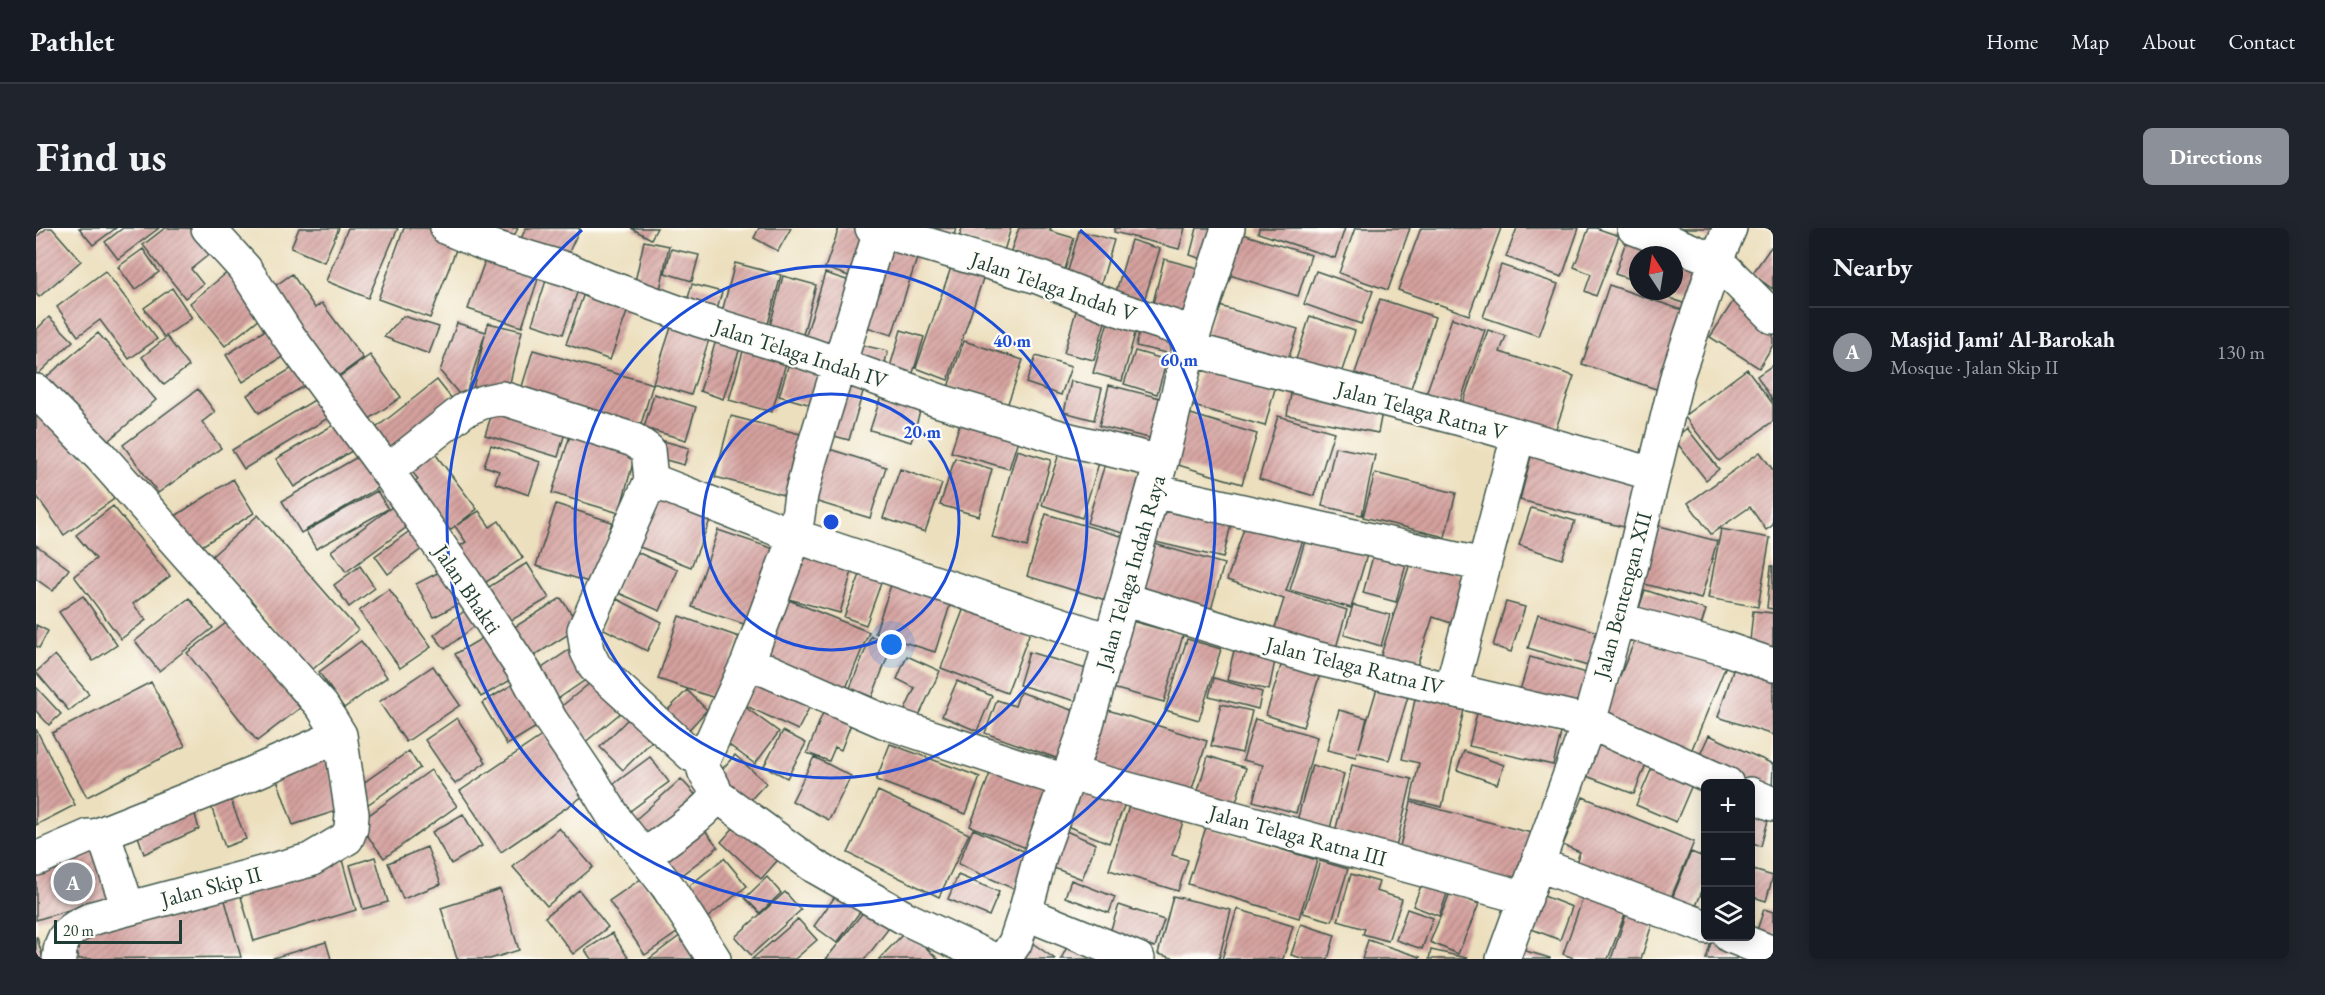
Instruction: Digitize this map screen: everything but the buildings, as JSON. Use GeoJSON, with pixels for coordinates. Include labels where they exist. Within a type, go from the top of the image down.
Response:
{"type":"FeatureCollection","features":[{"type":"Feature","properties":{"kind":"street","name":"Jalan Bhakti"},"geometry":{"type":"LineString","coordinates":[[208,228],[245,269],[287,334],[387,471],[526,674],[550,720],[617,822],[668,887],[714,959]]}},
{"type":"Feature","properties":{"kind":"street","name":"Jalan Telaga Indah IV"},"geometry":{"type":"LineString","coordinates":[[447,228],[487,245],[568,270],[699,320],[838,364],[940,401],[1070,440],[1157,476],[1483,565]]}},
{"type":"Feature","properties":{"kind":"street","name":"Jalan Telaga Indah Raya"},"geometry":{"type":"LineString","coordinates":[[1004,959],[1034,917],[1041,853],[1086,727],[1157,476],[1189,349],[1228,228]]}},
{"type":"Feature","properties":{"kind":"street"},"geometry":{"type":"LineString","coordinates":[[1634,228],[1716,260],[1773,317]]}},
{"type":"Feature","properties":{"kind":"street","name":"Jalan Bentengan XII"},"geometry":{"type":"LineString","coordinates":[[1503,959],[1588,722],[1617,620],[1678,373],[1716,260],[1730,228]]}},
{"type":"Feature","properties":{"kind":"street"},"geometry":{"type":"LineString","coordinates":[[878,229],[801,495],[795,537],[748,662],[703,760],[704,773],[716,794],[814,866],[905,918],[992,959]]}},
{"type":"Feature","properties":{"kind":"street","name":"Jalan Telaga Indah V"},"geometry":{"type":"LineString","coordinates":[[878,229],[1038,277],[1119,309],[1181,329],[1185,334],[1189,349]]}},
{"type":"Feature","properties":{"kind":"street","name":"Jalan Telaga Ratna V"},"geometry":{"type":"LineString","coordinates":[[1189,349],[1653,474]]}},
{"type":"Feature","properties":{"kind":"street"},"geometry":{"type":"LineString","coordinates":[[36,391],[101,457],[242,614],[322,706],[340,735],[251,774],[95,836],[89,836],[36,859]]}},
{"type":"Feature","properties":{"kind":"street"},"geometry":{"type":"LineString","coordinates":[[387,471],[464,410],[483,402],[502,398],[634,440],[648,450],[651,480],[584,630],[586,651],[595,667],[628,699],[692,754],[703,760]]}},
{"type":"Feature","properties":{"kind":"street"},"geometry":{"type":"LineString","coordinates":[[1451,690],[1518,436]]}},
{"type":"Feature","properties":{"kind":"street"},"geometry":{"type":"LineString","coordinates":[[651,480],[795,537],[1111,641]]}},
{"type":"Feature","properties":{"kind":"street","name":"Jalan Telaga Ratna IV"},"geometry":{"type":"LineString","coordinates":[[1123,599],[1315,658],[1588,722],[1718,779]]}},
{"type":"Feature","properties":{"kind":"street"},"geometry":{"type":"LineString","coordinates":[[1617,620],[1723,648],[1773,664]]}},
{"type":"Feature","properties":{"kind":"street","name":"Jalan Telaga Ratna III"},"geometry":{"type":"LineString","coordinates":[[748,662],[883,721],[1068,778],[1526,898]]}},
{"type":"Feature","properties":{"kind":"street","name":"Jalan Skip II"},"geometry":{"type":"LineString","coordinates":[[59,959],[60,946],[70,929],[93,918],[310,860],[347,838],[351,828],[352,814],[340,735]]}},
{"type":"Feature","properties":{"kind":"street"},"geometry":{"type":"LineString","coordinates":[[644,856],[705,809],[716,794]]}},
{"type":"Feature","properties":{"kind":"street"},"geometry":{"type":"LineString","coordinates":[[1755,796],[1773,804]]}},
{"type":"Feature","properties":{"kind":"street"},"geometry":{"type":"LineString","coordinates":[[95,836],[104,841],[108,848],[128,908]]}},
{"type":"Feature","properties":{"kind":"street"},"geometry":{"type":"LineString","coordinates":[[1537,864],[1701,925]]}},
{"type":"Feature","properties":{"kind":"street"},"geometry":{"type":"LineString","coordinates":[[1034,917],[1138,959]]}},
{"type":"Feature","properties":{"kind":"street"},"geometry":{"type":"LineString","coordinates":[[1743,941],[1773,953]]}},
{"type":"Feature","properties":{"kind":"place","name":"Masjid Jami' Al-Barokah"},"geometry":{"type":"Point","coordinates":[73,882]}}]}
